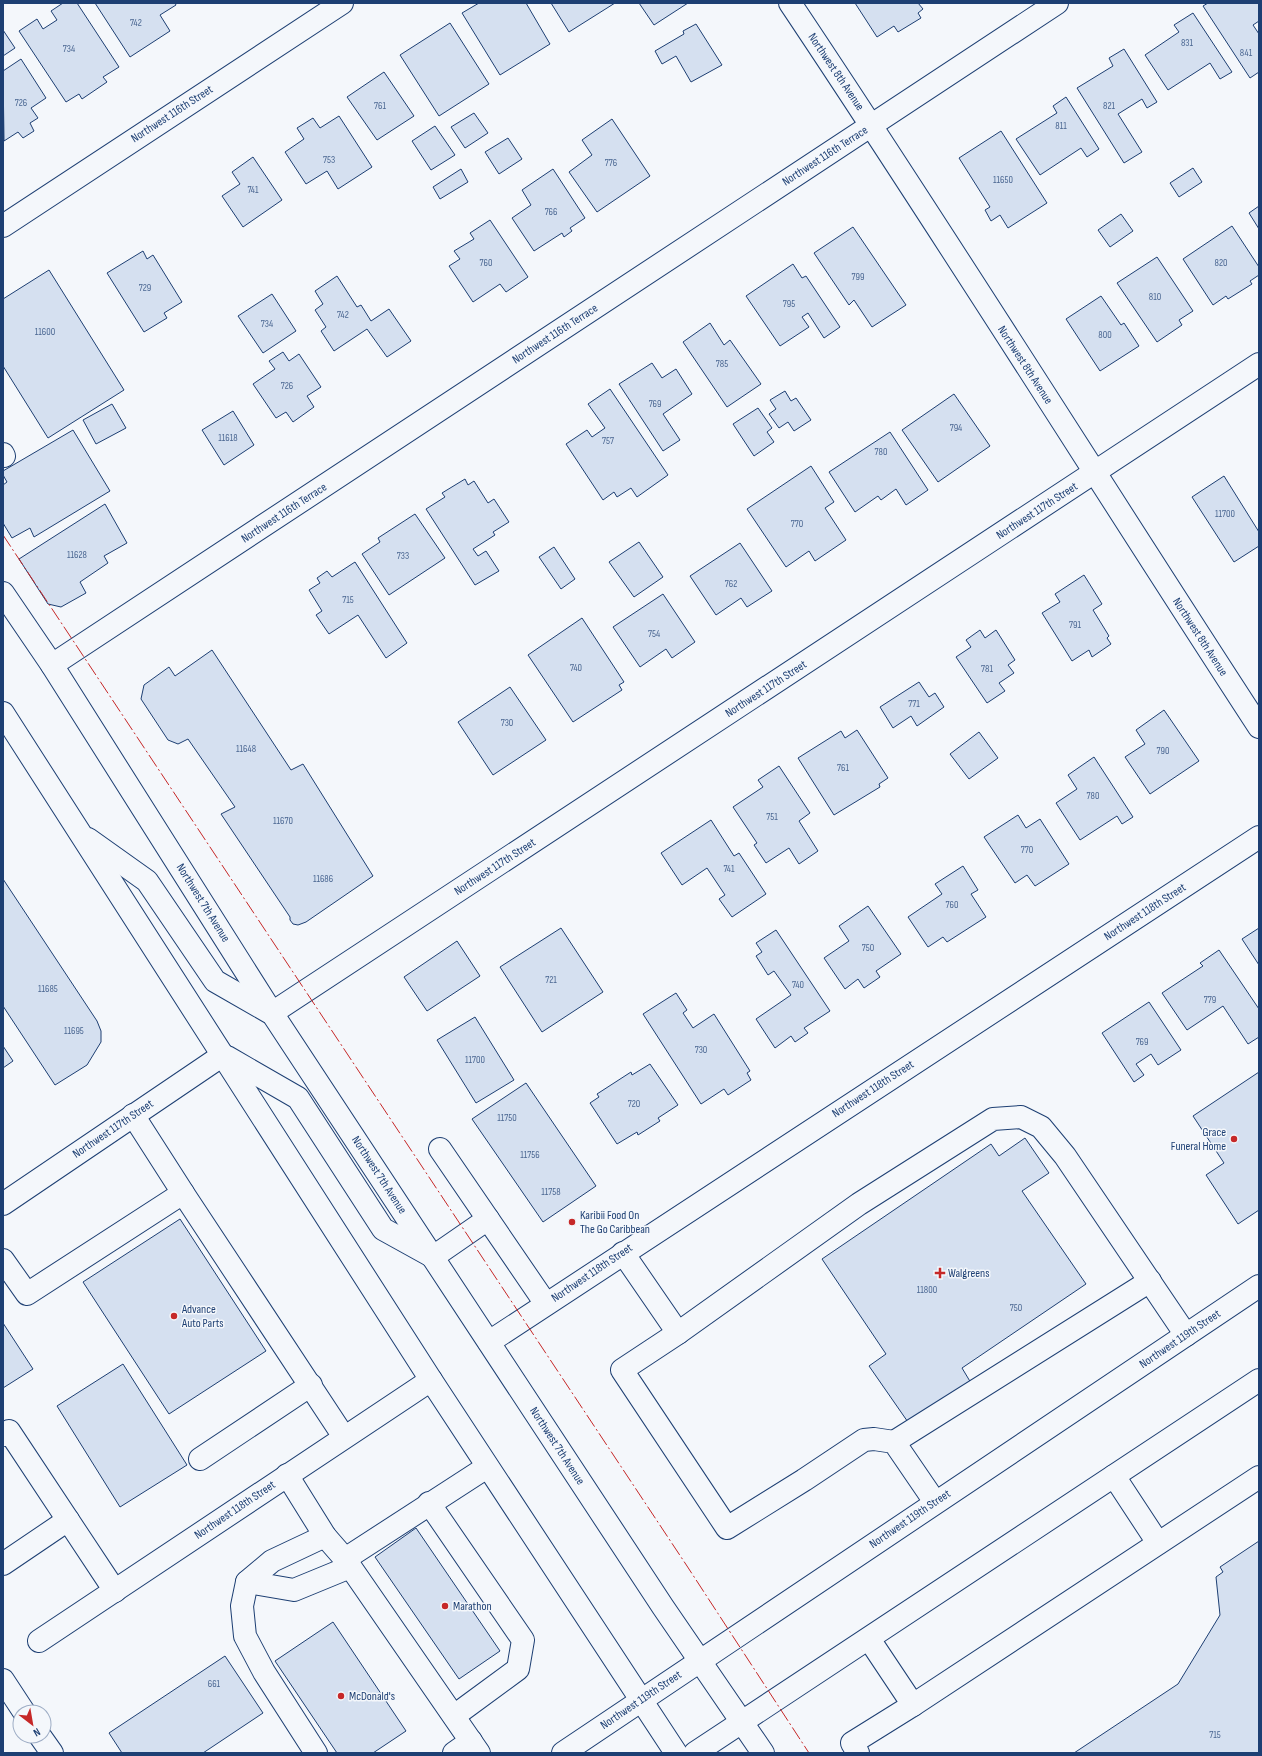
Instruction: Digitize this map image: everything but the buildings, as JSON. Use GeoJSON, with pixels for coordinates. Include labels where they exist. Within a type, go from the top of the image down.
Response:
{"type":"FeatureCollection","features":[{"type":"Feature","properties":{"kind":"main road","name":"Northwest 116th Street"},"geometry":{"type":"LineString","coordinates":[[3,226],[342,3]]}},
{"type":"Feature","properties":{"kind":"main road","name":"Northwest 8th Avenue"},"geometry":{"type":"LineString","coordinates":[[790,3],[872,125],[1094,473],[1259,727]]}},
{"type":"Feature","properties":{"kind":"main road","name":"Northwest 116th Terrace"},"geometry":{"type":"LineString","coordinates":[[52,666],[1057,3]]}},
{"type":"Feature","properties":{"kind":"main road","name":"Northwest 117th Street"},"geometry":{"type":"LineString","coordinates":[[272,1013],[1259,364]]}},
{"type":"Feature","properties":{"kind":"main road","name":"Northwest 7th Avenue"},"geometry":{"type":"LineString","coordinates":[[3,593],[52,666],[272,1013],[433,1256],[488,1342],[741,1723],[763,1753]]}},
{"type":"Feature","properties":{"kind":"main road"},"geometry":{"type":"LineString","coordinates":[[4,715],[487,1467],[676,1753]]}},
{"type":"Feature","properties":{"kind":"main road"},"geometry":{"type":"LineString","coordinates":[[78,831],[147,881],[215,981],[272,1013]]}},
{"type":"Feature","properties":{"kind":"main road","name":"Northwest 118th Street"},"geometry":{"type":"LineString","coordinates":[[488,1342],[1259,837]]}},
{"type":"Feature","properties":{"kind":"main road","name":"Northwest 117th Street"},"geometry":{"type":"LineString","coordinates":[[3,1204],[223,1055]]}},
{"type":"Feature","properties":{"kind":"main road"},"geometry":{"type":"LineString","coordinates":[[223,1055],[298,1098],[383,1229],[433,1256],[488,1219]]}},
{"type":"Feature","properties":{"kind":"main road"},"geometry":{"type":"LineString","coordinates":[[133,1115],[344,1437]]}},
{"type":"Feature","properties":{"kind":"main road"},"geometry":{"type":"LineString","coordinates":[[1150,1281],[894,1442],[874,1439],[864,1440],[804,1480],[727,1528],[622,1370],[678,1333],[859,1204],[993,1119],[1021,1117],[1041,1127],[1065,1156],[1150,1281],[1186,1335]]}},
{"type":"Feature","properties":{"kind":"main road"},"geometry":{"type":"LineString","coordinates":[[440,1149],[546,1304]]}},
{"type":"Feature","properties":{"kind":"main road"},"geometry":{"type":"LineString","coordinates":[[3,1260],[27,1294],[183,1192]]}},
{"type":"Feature","properties":{"kind":"main road"},"geometry":{"type":"LineString","coordinates":[[623,1253],[678,1333]]}},
{"type":"Feature","properties":{"kind":"main road","name":"Northwest 119th Street"},"geometry":{"type":"LineString","coordinates":[[563,1753],[699,1660],[1259,1286]]}},
{"type":"Feature","properties":{"kind":"main road","name":"Northwest 118th Street"},"geometry":{"type":"LineString","coordinates":[[39,1641],[431,1380]]}},
{"type":"Feature","properties":{"kind":"main road"},"geometry":{"type":"LineString","coordinates":[[695,1753],[1259,1380]]}},
{"type":"Feature","properties":{"kind":"main road"},"geometry":{"type":"LineString","coordinates":[[200,1458],[311,1385]]}},
{"type":"Feature","properties":{"kind":"main road"},"geometry":{"type":"LineString","coordinates":[[3,1435],[9,1431],[115,1591]]}},
{"type":"Feature","properties":{"kind":"main road"},"geometry":{"type":"LineString","coordinates":[[894,1442],[935,1502]]}},
{"type":"Feature","properties":{"kind":"main road"},"geometry":{"type":"LineString","coordinates":[[247,1582],[294,1590],[347,1563],[429,1503],[487,1467]]}},
{"type":"Feature","properties":{"kind":"main road"},"geometry":{"type":"LineString","coordinates":[[287,1475],[325,1536],[347,1563],[454,1716],[468,1749]]}},
{"type":"Feature","properties":{"kind":"main road"},"geometry":{"type":"LineString","coordinates":[[1114,1476],[1158,1543]]}},
{"type":"Feature","properties":{"kind":"main road"},"geometry":{"type":"LineString","coordinates":[[858,1753],[852,1743],[1259,1477]]}},
{"type":"Feature","properties":{"kind":"main road"},"geometry":{"type":"LineString","coordinates":[[429,1503],[523,1640],[518,1669],[454,1716]]}},
{"type":"Feature","properties":{"kind":"main road"},"geometry":{"type":"LineString","coordinates":[[3,1564],[68,1520]]}},
{"type":"Feature","properties":{"kind":"main road"},"geometry":{"type":"LineString","coordinates":[[316,1753],[264,1672],[244,1636],[242,1606],[247,1582],[272,1561],[325,1536]]}},
{"type":"Feature","properties":{"kind":"main road"},"geometry":{"type":"LineString","coordinates":[[869,1639],[912,1705]]}},
{"type":"Feature","properties":{"kind":"main road"},"geometry":{"type":"LineString","coordinates":[[3,1680],[19,1704]]}},
{"type":"Feature","properties":{"kind":"main road"},"geometry":{"type":"LineString","coordinates":[[46,1744],[52,1753]]}},
{"type":"Feature","properties":{"kind":"power"},"geometry":{"type":"LineString","coordinates":[[3,535],[687,1566],[809,1753]]}},
{"type":"Feature","properties":{"kind":"place","name":"Grace Funeral Home"},"geometry":{"type":"Point","coordinates":[1234,1139]}},
{"type":"Feature","properties":{"kind":"place","name":"Karibii Food On The Go Caribbean"},"geometry":{"type":"Point","coordinates":[572,1222]}},
{"type":"Feature","properties":{"kind":"place","name":"Walgreens"},"geometry":{"type":"Point","coordinates":[940,1273]}},
{"type":"Feature","properties":{"kind":"place","name":"Advance Auto Parts"},"geometry":{"type":"Point","coordinates":[174,1316]}},
{"type":"Feature","properties":{"kind":"place","name":"Marathon"},"geometry":{"type":"Point","coordinates":[445,1606]}},
{"type":"Feature","properties":{"kind":"place","name":"McDonald's"},"geometry":{"type":"Point","coordinates":[341,1696]}}]}
